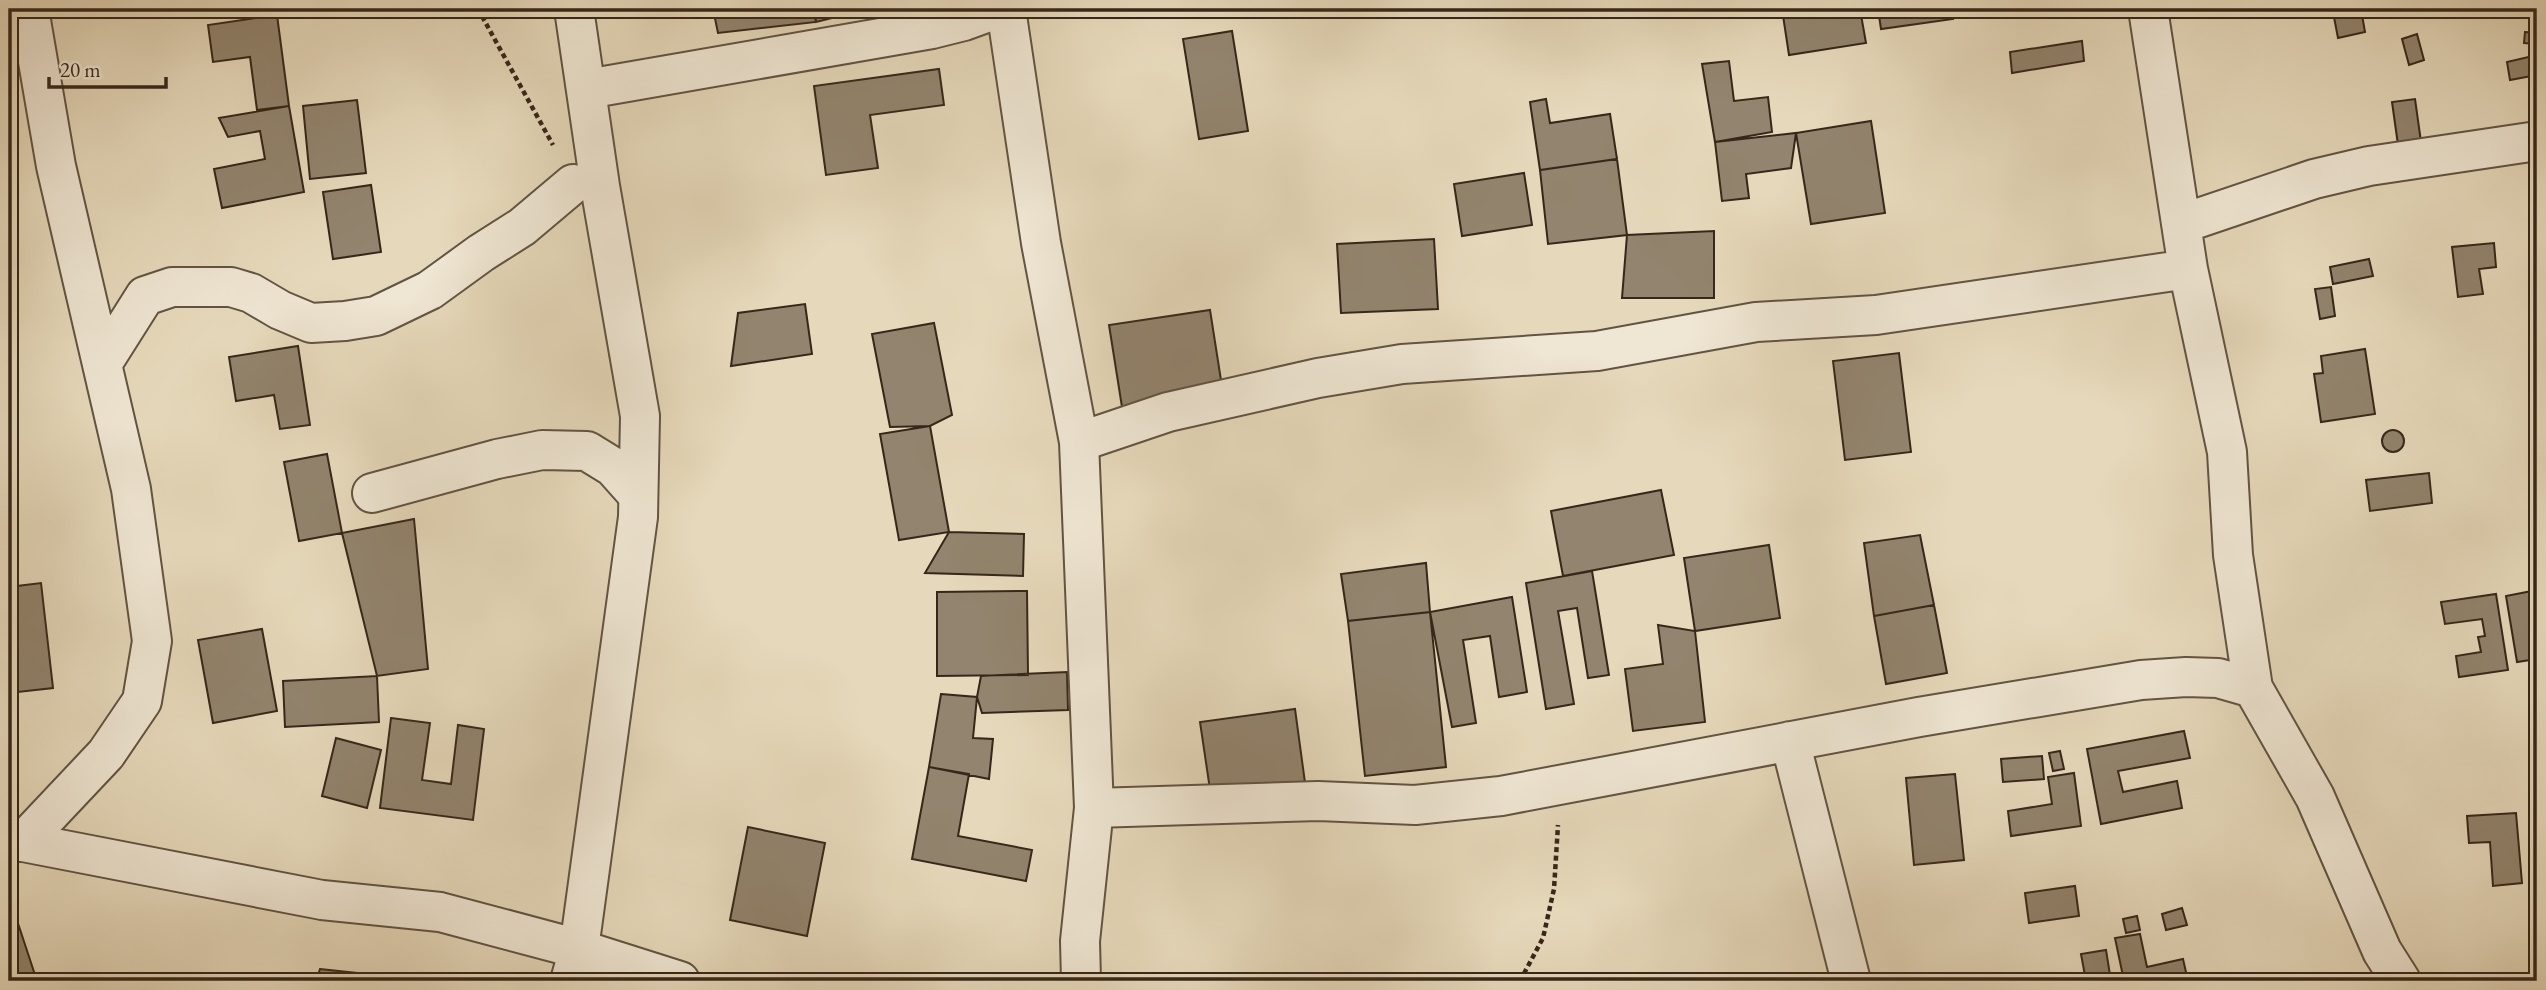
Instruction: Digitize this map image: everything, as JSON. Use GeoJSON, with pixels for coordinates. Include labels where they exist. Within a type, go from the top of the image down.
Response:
{"type":"FeatureCollection","features":[{"type":"Feature","properties":{"kind":"street"},"geometry":{"type":"LineString","coordinates":[[16,842],[114,744],[142,701],[152,641],[131,489],[56,166],[29,9]]}},
{"type":"Feature","properties":{"kind":"street"},"geometry":{"type":"LineString","coordinates":[[574,9],[600,186],[640,416],[638,517],[575,965]]}},
{"type":"Feature","properties":{"kind":"street"},"geometry":{"type":"LineString","coordinates":[[587,89],[932,29],[997,9]]}},
{"type":"Feature","properties":{"kind":"street"},"geometry":{"type":"LineString","coordinates":[[1006,9],[1041,243],[1079,442],[1094,807],[1080,940],[1081,981]]}},
{"type":"Feature","properties":{"kind":"street"},"geometry":{"type":"LineString","coordinates":[[2148,9],[2188,269],[2227,452],[2233,555],[2253,688],[2315,797],[2382,951],[2400,981]]}},
{"type":"Feature","properties":{"kind":"street"},"geometry":{"type":"LineString","coordinates":[[2181,224],[2314,179],[2369,166],[2537,141]]}},
{"type":"Feature","properties":{"kind":"street"},"geometry":{"type":"LineString","coordinates":[[102,364],[145,296],[172,287],[230,287],[251,293],[280,310],[311,323],[376,316],[430,290],[481,253],[522,228],[573,184]]}},
{"type":"Feature","properties":{"kind":"street"},"geometry":{"type":"LineString","coordinates":[[1079,442],[1168,412],[1318,378],[1402,364],[1597,351],[1756,322],[1875,316],[2188,269]]}},
{"type":"Feature","properties":{"kind":"street"},"geometry":{"type":"LineString","coordinates":[[372,493],[497,459],[542,450],[587,451],[613,467],[638,495]]}},
{"type":"Feature","properties":{"kind":"street"},"geometry":{"type":"LineString","coordinates":[[1094,807],[1318,801],[1415,805],[1501,796],[2011,700],[2141,681],[2186,677],[2218,678],[2253,688]]}},
{"type":"Feature","properties":{"kind":"street"},"geometry":{"type":"LineString","coordinates":[[1790,741],[1851,981]]}},
{"type":"Feature","properties":{"kind":"street"},"geometry":{"type":"LineString","coordinates":[[16,842],[323,900],[440,912],[575,965],[680,981]]}},
{"type":"Feature","properties":{"kind":"path"},"geometry":{"type":"LineString","coordinates":[[478,9],[573,184]]}},
{"type":"Feature","properties":{"kind":"path"},"geometry":{"type":"LineString","coordinates":[[1520,981],[1543,937],[1554,888],[1559,832],[1557,785]]}},
{"type":"Feature","properties":{"kind":"building"},"geometry":{"type":"Polygon","coordinates":[[[713,9],[813,9],[816,22],[718,33],[713,9]]]}},
{"type":"Feature","properties":{"kind":"building"},"geometry":{"type":"Polygon","coordinates":[[[815,9],[868,9],[816,22],[815,9]]]}},
{"type":"Feature","properties":{"kind":"building"},"geometry":{"type":"Polygon","coordinates":[[[1782,9],[1860,9],[1866,43],[1789,55],[1782,9]]]}},
{"type":"Feature","properties":{"kind":"building"},"geometry":{"type":"Polygon","coordinates":[[[1878,9],[1951,9],[1953,19],[1881,29],[1878,9]]]}},
{"type":"Feature","properties":{"kind":"building"},"geometry":{"type":"Polygon","coordinates":[[[2361,9],[2365,32],[2338,38],[2333,12],[2361,9]]]}},
{"type":"Feature","properties":{"kind":"building"},"geometry":{"type":"Polygon","coordinates":[[[277,15],[289,106],[257,110],[250,57],[213,62],[208,25],[277,15]]]}},
{"type":"Feature","properties":{"kind":"building"},"geometry":{"type":"Polygon","coordinates":[[[1232,31],[1248,131],[1199,139],[1183,39],[1232,31]]]}},
{"type":"Feature","properties":{"kind":"building"},"geometry":{"type":"Polygon","coordinates":[[[2525,32],[2537,33],[2537,44],[2524,43],[2525,32]]]}},
{"type":"Feature","properties":{"kind":"building"},"geometry":{"type":"Polygon","coordinates":[[[2417,34],[2424,60],[2409,65],[2402,39],[2417,34]]]}},
{"type":"Feature","properties":{"kind":"building"},"geometry":{"type":"Polygon","coordinates":[[[2082,41],[2084,61],[2012,73],[2010,52],[2082,41]]]}},
{"type":"Feature","properties":{"kind":"building"},"geometry":{"type":"Polygon","coordinates":[[[2537,55],[2537,75],[2510,80],[2507,62],[2537,55]]]}},
{"type":"Feature","properties":{"kind":"building"},"geometry":{"type":"Polygon","coordinates":[[[1729,61],[1734,101],[1768,97],[1772,132],[1715,142],[1702,64],[1729,61]]]}},
{"type":"Feature","properties":{"kind":"building"},"geometry":{"type":"Polygon","coordinates":[[[939,69],[944,105],[870,115],[878,168],[826,175],[814,86],[939,69]]]}},
{"type":"Feature","properties":{"kind":"building"},"geometry":{"type":"Polygon","coordinates":[[[1546,99],[1550,123],[1610,114],[1617,159],[1540,170],[1530,102],[1546,99]]]}},
{"type":"Feature","properties":{"kind":"building"},"geometry":{"type":"Polygon","coordinates":[[[2415,99],[2422,149],[2399,152],[2392,102],[2415,99]]]}},
{"type":"Feature","properties":{"kind":"building"},"geometry":{"type":"Polygon","coordinates":[[[357,100],[366,173],[310,179],[303,106],[357,100]]]}},
{"type":"Feature","properties":{"kind":"building"},"geometry":{"type":"Polygon","coordinates":[[[289,106],[304,192],[222,208],[214,169],[265,159],[260,131],[228,137],[219,118],[289,106]]]}},
{"type":"Feature","properties":{"kind":"building"},"geometry":{"type":"Polygon","coordinates":[[[1871,121],[1885,213],[1811,224],[1796,133],[1871,121]]]}},
{"type":"Feature","properties":{"kind":"building"},"geometry":{"type":"Polygon","coordinates":[[[1796,133],[1791,168],[1746,174],[1749,198],[1722,201],[1715,142],[1796,133]]]}},
{"type":"Feature","properties":{"kind":"building"},"geometry":{"type":"Polygon","coordinates":[[[1617,159],[1627,235],[1548,244],[1540,170],[1617,159]]]}},
{"type":"Feature","properties":{"kind":"building"},"geometry":{"type":"Polygon","coordinates":[[[1524,173],[1532,225],[1462,236],[1454,184],[1524,173]]]}},
{"type":"Feature","properties":{"kind":"building"},"geometry":{"type":"Polygon","coordinates":[[[371,185],[381,252],[333,259],[323,192],[371,185]]]}},
{"type":"Feature","properties":{"kind":"building"},"geometry":{"type":"Polygon","coordinates":[[[1714,231],[1714,298],[1622,298],[1627,235],[1714,231]]]}},
{"type":"Feature","properties":{"kind":"building"},"geometry":{"type":"Polygon","coordinates":[[[1434,239],[1438,309],[1341,313],[1337,244],[1434,239]]]}},
{"type":"Feature","properties":{"kind":"building"},"geometry":{"type":"Polygon","coordinates":[[[2494,243],[2496,267],[2479,269],[2483,294],[2458,297],[2452,247],[2494,243]]]}},
{"type":"Feature","properties":{"kind":"building"},"geometry":{"type":"Polygon","coordinates":[[[2369,259],[2373,276],[2333,284],[2330,267],[2369,259]]]}},
{"type":"Feature","properties":{"kind":"building"},"geometry":{"type":"Polygon","coordinates":[[[2331,287],[2335,316],[2320,319],[2315,289],[2331,287]]]}},
{"type":"Feature","properties":{"kind":"building"},"geometry":{"type":"Polygon","coordinates":[[[805,304],[812,354],[731,366],[738,313],[805,304]]]}},
{"type":"Feature","properties":{"kind":"building"},"geometry":{"type":"Polygon","coordinates":[[[1210,310],[1223,393],[1122,407],[1109,325],[1210,310]]]}},
{"type":"Feature","properties":{"kind":"building"},"geometry":{"type":"Polygon","coordinates":[[[934,323],[952,415],[930,426],[890,427],[872,334],[934,323]]]}},
{"type":"Feature","properties":{"kind":"building"},"geometry":{"type":"Polygon","coordinates":[[[298,346],[310,425],[280,429],[274,395],[236,401],[229,357],[298,346]]]}},
{"type":"Feature","properties":{"kind":"building"},"geometry":{"type":"Polygon","coordinates":[[[2365,349],[2375,414],[2321,422],[2314,374],[2323,373],[2321,356],[2365,349]]]}},
{"type":"Feature","properties":{"kind":"building"},"geometry":{"type":"Polygon","coordinates":[[[1899,353],[1911,452],[1845,460],[1833,361],[1899,353]]]}},
{"type":"Feature","properties":{"kind":"building"},"geometry":{"type":"Polygon","coordinates":[[[930,426],[949,532],[899,540],[880,434],[930,426]]]}},
{"type":"Feature","properties":{"kind":"building"},"geometry":{"type":"Polygon","coordinates":[[[2393,430],[2401,433],[2404,441],[2401,449],[2393,452],[2385,449],[2382,441],[2385,433],[2393,430]]]}},
{"type":"Feature","properties":{"kind":"building"},"geometry":{"type":"Polygon","coordinates":[[[327,454],[342,533],[299,541],[284,462],[327,454]]]}},
{"type":"Feature","properties":{"kind":"building"},"geometry":{"type":"Polygon","coordinates":[[[2429,473],[2432,503],[2370,511],[2366,480],[2429,473]]]}},
{"type":"Feature","properties":{"kind":"building"},"geometry":{"type":"Polygon","coordinates":[[[1661,490],[1674,555],[1563,576],[1551,511],[1661,490]]]}},
{"type":"Feature","properties":{"kind":"building"},"geometry":{"type":"Polygon","coordinates":[[[414,519],[428,669],[377,676],[342,533],[414,519]]]}},
{"type":"Feature","properties":{"kind":"building"},"geometry":{"type":"Polygon","coordinates":[[[949,532],[1024,534],[1023,576],[925,573],[949,532]]]}},
{"type":"Feature","properties":{"kind":"building"},"geometry":{"type":"Polygon","coordinates":[[[1920,535],[1934,605],[1874,616],[1864,543],[1920,535]]]}},
{"type":"Feature","properties":{"kind":"building"},"geometry":{"type":"Polygon","coordinates":[[[1769,545],[1780,618],[1695,631],[1684,558],[1769,545]]]}},
{"type":"Feature","properties":{"kind":"building"},"geometry":{"type":"Polygon","coordinates":[[[1426,563],[1430,612],[1348,621],[1341,574],[1426,563]]]}},
{"type":"Feature","properties":{"kind":"building"},"geometry":{"type":"Polygon","coordinates":[[[1592,571],[1609,675],[1588,678],[1577,608],[1558,611],[1574,704],[1546,709],[1526,583],[1592,571]]]}},
{"type":"Feature","properties":{"kind":"building"},"geometry":{"type":"Polygon","coordinates":[[[41,583],[53,688],[9,693],[9,587],[41,583]]]}},
{"type":"Feature","properties":{"kind":"building"},"geometry":{"type":"Polygon","coordinates":[[[2537,590],[2537,659],[2517,662],[2506,596],[2537,590]]]}},
{"type":"Feature","properties":{"kind":"building"},"geometry":{"type":"Polygon","coordinates":[[[1027,591],[1028,675],[937,676],[937,592],[1027,591]]]}},
{"type":"Feature","properties":{"kind":"building"},"geometry":{"type":"Polygon","coordinates":[[[2496,594],[2508,670],[2459,677],[2456,656],[2481,652],[2478,637],[2485,636],[2482,619],[2445,624],[2441,602],[2496,594]]]}},
{"type":"Feature","properties":{"kind":"building"},"geometry":{"type":"Polygon","coordinates":[[[1512,597],[1527,692],[1499,697],[1490,636],[1463,640],[1476,723],[1452,727],[1430,612],[1512,597]]]}},
{"type":"Feature","properties":{"kind":"building"},"geometry":{"type":"Polygon","coordinates":[[[1934,605],[1947,673],[1886,684],[1874,616],[1934,605]]]}},
{"type":"Feature","properties":{"kind":"building"},"geometry":{"type":"Polygon","coordinates":[[[1430,612],[1446,767],[1365,776],[1348,621],[1430,612]]]}},
{"type":"Feature","properties":{"kind":"building"},"geometry":{"type":"Polygon","coordinates":[[[1658,625],[1695,631],[1705,722],[1633,731],[1625,669],[1663,664],[1658,625]]]}},
{"type":"Feature","properties":{"kind":"building"},"geometry":{"type":"Polygon","coordinates":[[[262,629],[277,711],[213,723],[198,640],[262,629]]]}},
{"type":"Feature","properties":{"kind":"building"},"geometry":{"type":"Polygon","coordinates":[[[1067,672],[1068,710],[982,713],[977,697],[981,676],[1067,672]]]}},
{"type":"Feature","properties":{"kind":"building"},"geometry":{"type":"Polygon","coordinates":[[[377,676],[379,722],[285,727],[283,681],[377,676]]]}},
{"type":"Feature","properties":{"kind":"building"},"geometry":{"type":"Polygon","coordinates":[[[941,694],[977,697],[973,738],[993,739],[989,779],[929,767],[941,694]]]}},
{"type":"Feature","properties":{"kind":"building"},"geometry":{"type":"Polygon","coordinates":[[[1295,709],[1306,790],[1212,803],[1200,722],[1295,709]]]}},
{"type":"Feature","properties":{"kind":"building"},"geometry":{"type":"Polygon","coordinates":[[[391,718],[430,723],[422,780],[451,784],[458,725],[484,729],[473,820],[380,808],[391,718]]]}},
{"type":"Feature","properties":{"kind":"building"},"geometry":{"type":"Polygon","coordinates":[[[2184,731],[2190,758],[2118,771],[2123,792],[2177,781],[2182,808],[2101,824],[2087,749],[2184,731]]]}},
{"type":"Feature","properties":{"kind":"building"},"geometry":{"type":"Polygon","coordinates":[[[336,738],[381,750],[367,808],[322,796],[336,738]]]}},
{"type":"Feature","properties":{"kind":"building"},"geometry":{"type":"Polygon","coordinates":[[[2060,751],[2064,769],[2053,771],[2049,753],[2060,751]]]}},
{"type":"Feature","properties":{"kind":"building"},"geometry":{"type":"Polygon","coordinates":[[[2042,756],[2044,779],[2003,782],[2001,759],[2042,756]]]}},
{"type":"Feature","properties":{"kind":"building"},"geometry":{"type":"Polygon","coordinates":[[[929,767],[969,774],[958,836],[1032,850],[1026,881],[912,859],[929,767]]]}},
{"type":"Feature","properties":{"kind":"building"},"geometry":{"type":"Polygon","coordinates":[[[2074,773],[2081,826],[2011,836],[2008,811],[2052,804],[2048,777],[2074,773]]]}},
{"type":"Feature","properties":{"kind":"building"},"geometry":{"type":"Polygon","coordinates":[[[1955,774],[1964,860],[1914,865],[1906,778],[1955,774]]]}},
{"type":"Feature","properties":{"kind":"building"},"geometry":{"type":"Polygon","coordinates":[[[2516,813],[2522,883],[2493,886],[2490,842],[2469,843],[2467,816],[2516,813]]]}},
{"type":"Feature","properties":{"kind":"building"},"geometry":{"type":"Polygon","coordinates":[[[748,827],[825,843],[807,936],[730,920],[748,827]]]}},
{"type":"Feature","properties":{"kind":"building"},"geometry":{"type":"Polygon","coordinates":[[[2075,886],[2079,916],[2029,923],[2025,893],[2075,886]]]}},
{"type":"Feature","properties":{"kind":"building"},"geometry":{"type":"Polygon","coordinates":[[[9,896],[37,981],[9,981],[9,896]]]}},
{"type":"Feature","properties":{"kind":"building"},"geometry":{"type":"Polygon","coordinates":[[[2182,908],[2187,925],[2166,930],[2162,914],[2182,908]]]}},
{"type":"Feature","properties":{"kind":"building"},"geometry":{"type":"Polygon","coordinates":[[[2137,916],[2140,930],[2126,933],[2123,919],[2137,916]]]}},
{"type":"Feature","properties":{"kind":"building"},"geometry":{"type":"Polygon","coordinates":[[[2140,934],[2147,967],[2183,959],[2188,981],[2124,981],[2115,938],[2140,934]]]}},
{"type":"Feature","properties":{"kind":"building"},"geometry":{"type":"Polygon","coordinates":[[[2106,950],[2111,981],[2086,981],[2081,954],[2106,950]]]}},
{"type":"Feature","properties":{"kind":"building"},"geometry":{"type":"Polygon","coordinates":[[[320,969],[366,974],[365,981],[316,981],[320,969]]]}}]}
